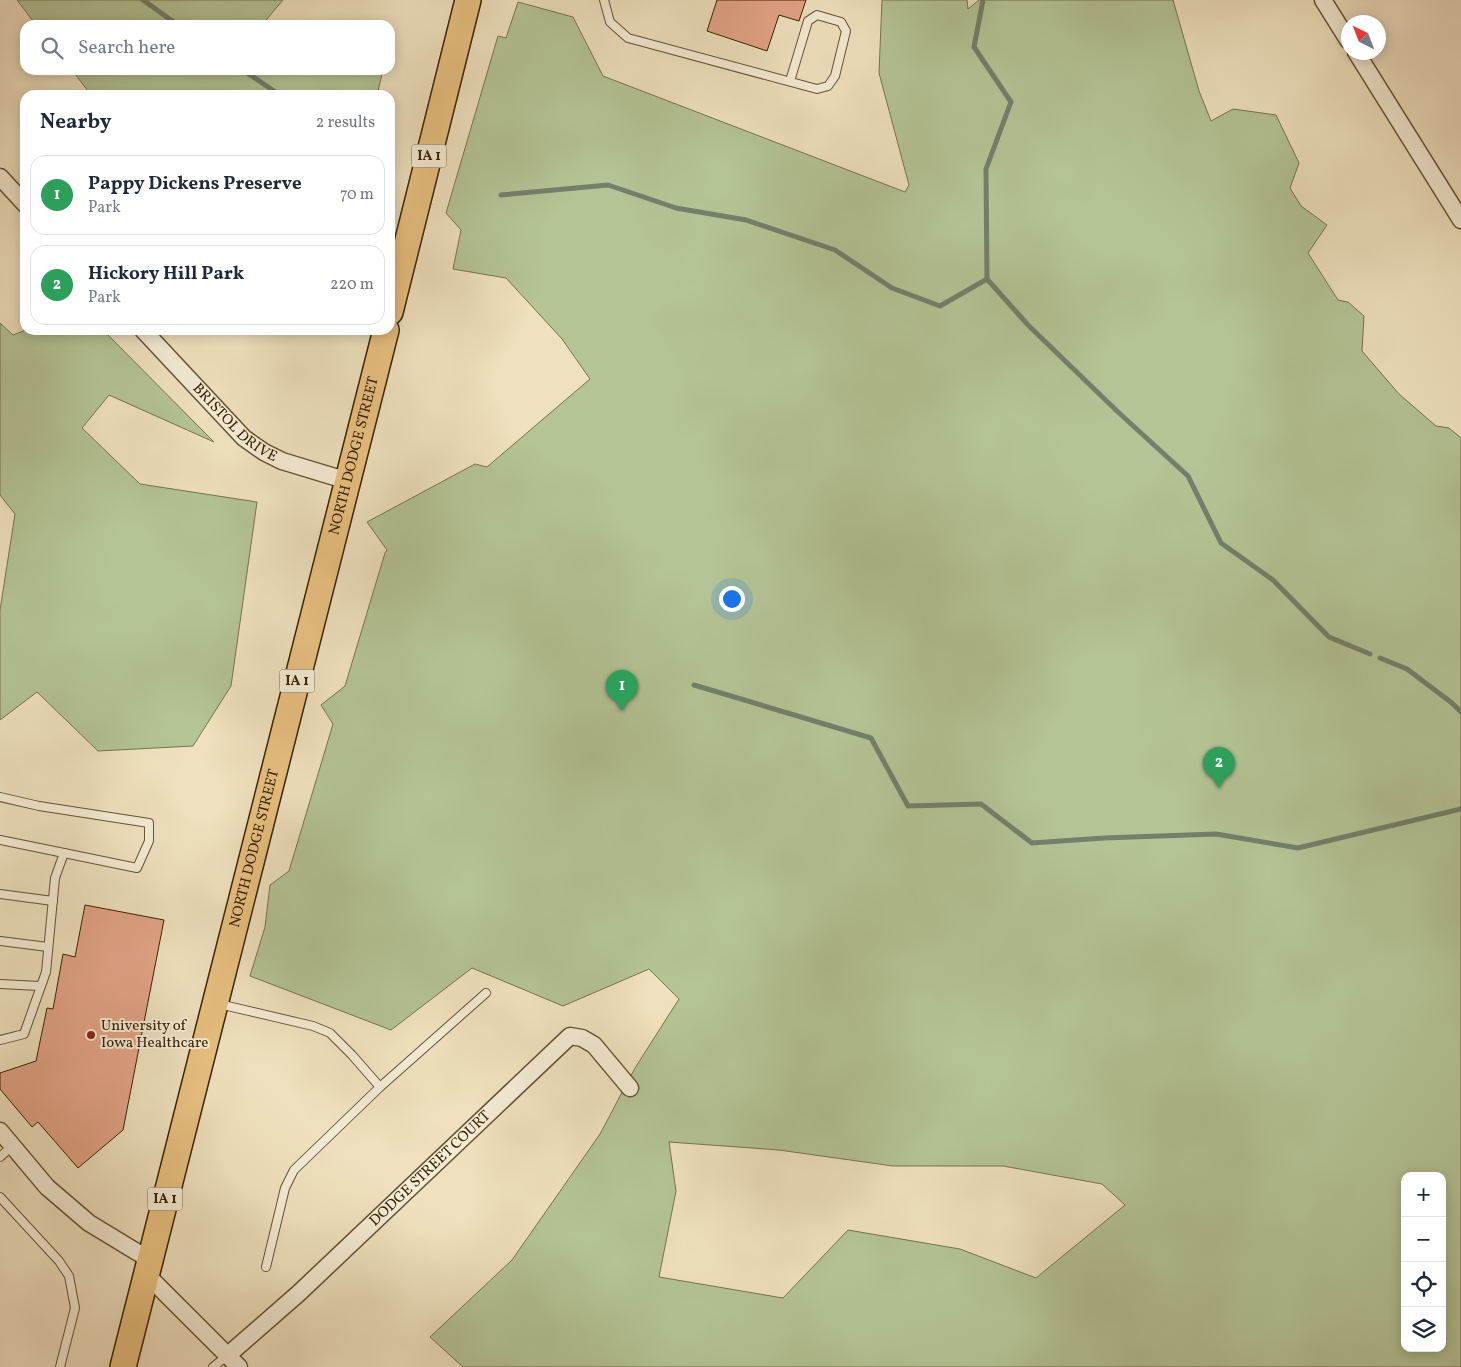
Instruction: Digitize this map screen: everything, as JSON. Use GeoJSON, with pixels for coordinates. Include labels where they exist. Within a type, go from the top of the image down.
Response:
{"type":"FeatureCollection","features":[{"type":"Feature","properties":{"kind":"main road","name":"IA 1"},"geometry":{"type":"LineString","coordinates":[[395,292],[468,0]]}},
{"type":"Feature","properties":{"kind":"main road","name":"NORTH DODGE STREET"},"geometry":{"type":"LineString","coordinates":[[123,1367],[385,335]]}},
{"type":"Feature","properties":{"kind":"street"},"geometry":{"type":"LineString","coordinates":[[1323,0],[1341,29]]}},
{"type":"Feature","properties":{"kind":"street"},"geometry":{"type":"LineString","coordinates":[[1361,60],[1461,220]]}},
{"type":"Feature","properties":{"kind":"street"},"geometry":{"type":"LineString","coordinates":[[0,177],[20,199]]}},
{"type":"Feature","properties":{"kind":"street","name":"BRISTOL DRIVE"},"geometry":{"type":"LineString","coordinates":[[148,335],[244,438],[264,452],[282,461],[348,481]]}},
{"type":"Feature","properties":{"kind":"street","name":"DODGE STREET COURT"},"geometry":{"type":"LineString","coordinates":[[233,1361],[299,1293],[570,1036],[582,1038],[594,1045],[630,1088]]}},
{"type":"Feature","properties":{"kind":"street"},"geometry":{"type":"LineString","coordinates":[[0,1132],[6,1151],[89,1223],[148,1267],[233,1361]]}},
{"type":"Feature","properties":{"kind":"lane"},"geometry":{"type":"LineString","coordinates":[[604,0],[610,22],[628,38],[817,89],[828,86],[835,76],[846,31],[841,22],[817,15],[808,22],[790,81]]}},
{"type":"Feature","properties":{"kind":"lane"},"geometry":{"type":"LineString","coordinates":[[0,797],[38,806],[149,823],[149,841],[137,868],[0,840]]}},
{"type":"Feature","properties":{"kind":"lane"},"geometry":{"type":"LineString","coordinates":[[0,1040],[24,1034],[46,972],[55,878],[64,853]]}},
{"type":"Feature","properties":{"kind":"lane"},"geometry":{"type":"LineString","coordinates":[[0,894],[52,901]]}},
{"type":"Feature","properties":{"kind":"lane"},"geometry":{"type":"LineString","coordinates":[[0,941],[48,946]]}},
{"type":"Feature","properties":{"kind":"lane"},"geometry":{"type":"LineString","coordinates":[[0,984],[40,986]]}},
{"type":"Feature","properties":{"kind":"lane"},"geometry":{"type":"LineString","coordinates":[[266,1267],[285,1188],[294,1170],[380,1087],[486,994]]}},
{"type":"Feature","properties":{"kind":"lane"},"geometry":{"type":"LineString","coordinates":[[215,1003],[313,1026],[330,1033],[380,1087]]}},
{"type":"Feature","properties":{"kind":"lane"},"geometry":{"type":"LineString","coordinates":[[0,1197],[59,1261],[69,1276],[75,1308],[60,1367]]}},
{"type":"Feature","properties":{"kind":"lane"},"geometry":{"type":"LineString","coordinates":[[213,1367],[233,1361]]}},
{"type":"Feature","properties":{"kind":"green space"},"geometry":{"type":"Polygon","coordinates":[[[17,0],[283,0],[266,20],[32,20],[17,0]]]}},
{"type":"Feature","properties":{"kind":"green space"},"geometry":{"type":"Polygon","coordinates":[[[882,0],[967,0],[968,9],[979,0],[1173,0],[1199,91],[1211,121],[1233,109],[1276,115],[1299,163],[1290,188],[1301,206],[1327,225],[1308,253],[1338,300],[1348,302],[1364,316],[1362,351],[1399,394],[1436,426],[1449,428],[1461,438],[1461,1367],[463,1367],[430,1337],[512,1260],[600,1134],[635,1068],[679,999],[649,969],[563,1006],[472,968],[391,1030],[250,976],[265,927],[270,885],[289,871],[333,724],[321,705],[345,686],[387,550],[367,522],[475,464],[487,467],[590,379],[562,339],[506,278],[453,269],[461,230],[446,213],[498,36],[506,38],[518,2],[573,17],[603,76],[905,192],[909,185],[879,73],[882,0]],[[669,1142],[676,1191],[659,1277],[783,1298],[848,1230],[960,1249],[1036,1278],[1125,1205],[1102,1184],[1003,1166],[893,1166],[779,1150],[669,1142]]]}},
{"type":"Feature","properties":{"kind":"green space"},"geometry":{"type":"Polygon","coordinates":[[[76,75],[382,75],[378,90],[87,90],[76,75]]]}},
{"type":"Feature","properties":{"kind":"green space"},"geometry":{"type":"Polygon","coordinates":[[[0,323],[13,335],[20,332],[20,335],[108,335],[214,442],[109,395],[82,428],[140,484],[257,502],[231,686],[193,746],[98,751],[37,692],[0,720],[0,610],[15,514],[0,495],[0,323]]]}},
{"type":"Feature","properties":{"kind":"building"},"geometry":{"type":"Polygon","coordinates":[[[717,0],[806,0],[799,21],[779,15],[767,51],[707,31],[717,0]]]}},
{"type":"Feature","properties":{"kind":"building","name":"University of Iowa Healthcare"},"geometry":{"type":"Polygon","coordinates":[[[85,905],[164,920],[123,1130],[78,1168],[38,1122],[32,1127],[0,1089],[0,1073],[36,1061],[47,1008],[53,1009],[63,954],[75,957],[85,905]]]}},
{"type":"Feature","properties":{"kind":"waterway"},"geometry":{"type":"LineString","coordinates":[[143,0],[171,20]]}},
{"type":"Feature","properties":{"kind":"waterway"},"geometry":{"type":"LineString","coordinates":[[983,0],[974,47],[1011,102],[986,169],[987,279],[1028,325],[1188,476],[1221,543],[1273,580],[1329,637],[1370,654]]}},
{"type":"Feature","properties":{"kind":"waterway"},"geometry":{"type":"LineString","coordinates":[[250,75],[273,90]]}},
{"type":"Feature","properties":{"kind":"waterway"},"geometry":{"type":"LineString","coordinates":[[501,195],[608,185],[676,208],[746,220],[835,250],[892,288],[940,306],[987,279]]}},
{"type":"Feature","properties":{"kind":"waterway"},"geometry":{"type":"LineString","coordinates":[[1380,658],[1407,669],[1461,712]]}},
{"type":"Feature","properties":{"kind":"waterway"},"geometry":{"type":"LineString","coordinates":[[694,685],[871,738],[908,806],[981,804],[1032,843],[1216,834],[1298,848],[1461,809]]}},
{"type":"Feature","properties":{"kind":"place","name":"Pappy Dickens Preserve"},"geometry":{"type":"Point","coordinates":[622,711]}},
{"type":"Feature","properties":{"kind":"place","name":"Hickory Hill Park"},"geometry":{"type":"Point","coordinates":[1219,788]}},
{"type":"Feature","properties":{"kind":"place","name":"University of Iowa Healthcare"},"geometry":{"type":"Point","coordinates":[91,1035]}}]}
